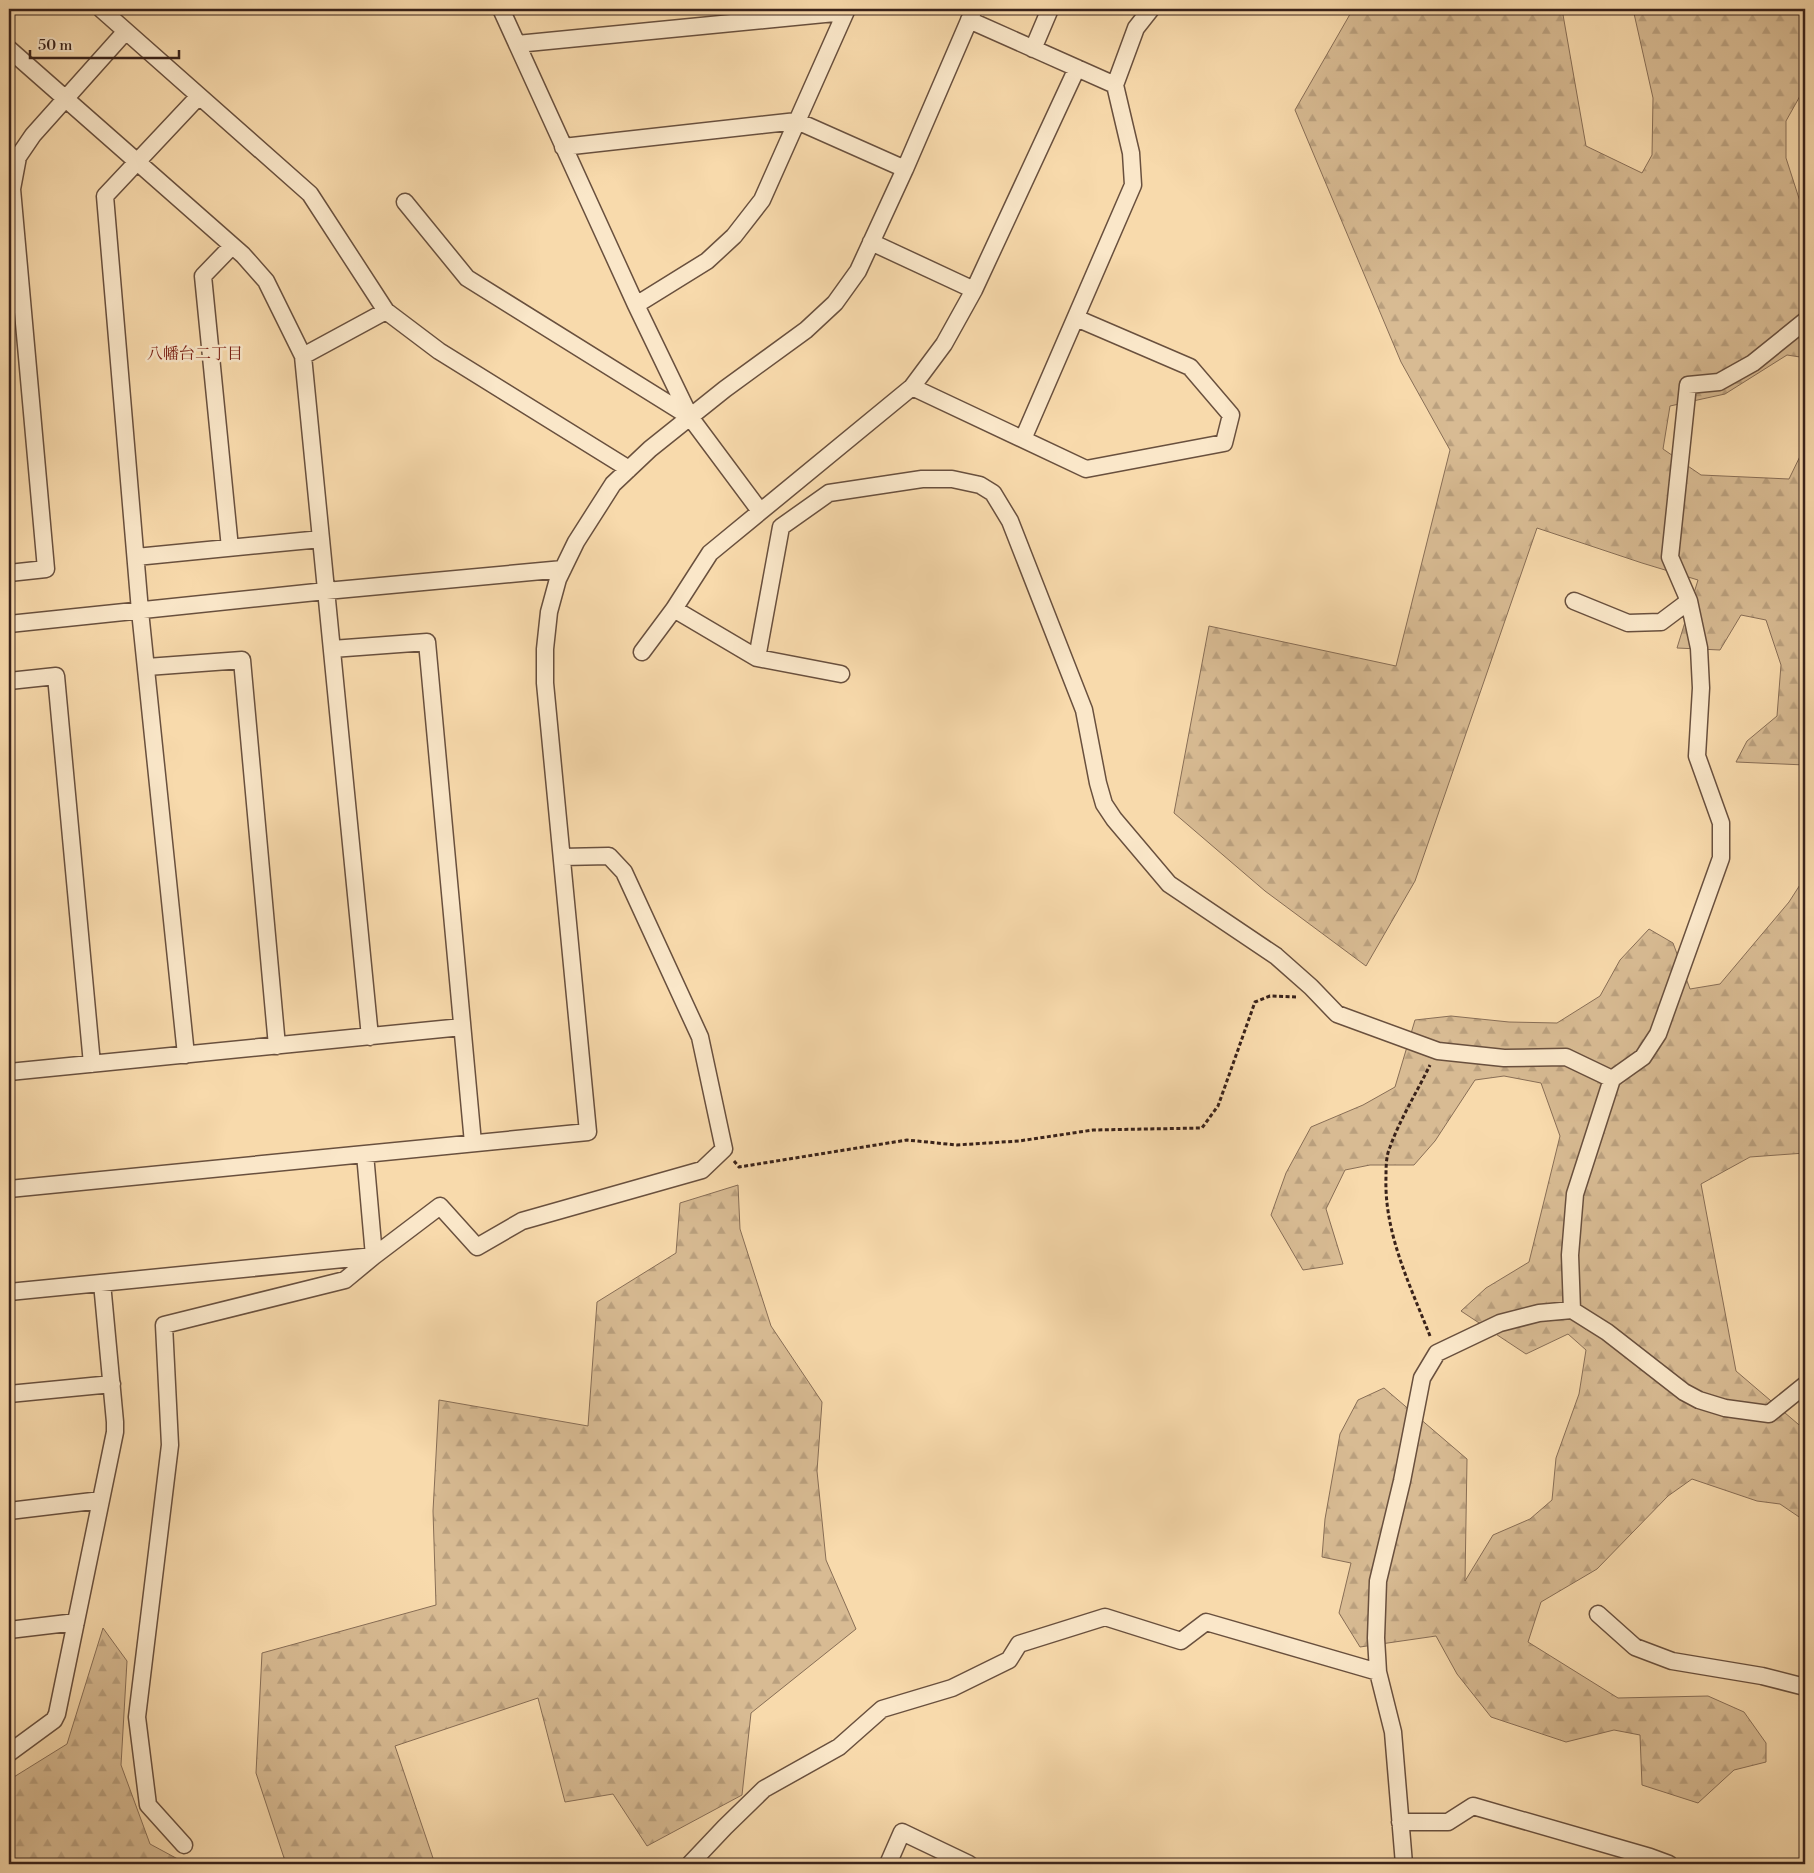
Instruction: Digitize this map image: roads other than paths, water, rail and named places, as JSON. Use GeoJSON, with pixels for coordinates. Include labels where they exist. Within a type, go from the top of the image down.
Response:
{"type":"FeatureCollection","features":[{"type":"Feature","properties":{"kind":"street"},"geometry":{"type":"LineString","coordinates":[[101,9],[310,194],[386,311],[439,351],[629,469]]}},
{"type":"Feature","properties":{"kind":"street"},"geometry":{"type":"LineString","coordinates":[[501,9],[636,305],[690,417],[760,511]]}},
{"type":"Feature","properties":{"kind":"street"},"geometry":{"type":"LineString","coordinates":[[1033,48],[1050,9]]}},
{"type":"Feature","properties":{"kind":"street"},"geometry":{"type":"LineString","coordinates":[[1023,440],[1133,185],[1132,153],[1115,85],[1136,28],[1151,9]]}},
{"type":"Feature","properties":{"kind":"street"},"geometry":{"type":"LineString","coordinates":[[517,44],[846,10],[762,200],[734,236],[707,261],[636,305]]}},
{"type":"Feature","properties":{"kind":"street"},"geometry":{"type":"LineString","coordinates":[[9,1189],[588,1132],[545,683],[545,650],[550,612],[558,579],[576,542],[613,484],[650,449],[806,330],[836,303],[858,271],[905,169],[971,14],[1033,48],[1115,85]]}},
{"type":"Feature","properties":{"kind":"street"},"geometry":{"type":"LineString","coordinates":[[9,573],[46,569],[12,189],[18,157],[33,135],[126,31]]}},
{"type":"Feature","properties":{"kind":"street"},"geometry":{"type":"LineString","coordinates":[[9,49],[243,255],[266,282],[303,356],[370,1037]]}},
{"type":"Feature","properties":{"kind":"street"},"geometry":{"type":"LineString","coordinates":[[642,652],[674,609],[710,553],[912,388],[944,344],[974,290],[1078,68]]}},
{"type":"Feature","properties":{"kind":"street"},"geometry":{"type":"LineString","coordinates":[[186,1055],[140,611],[105,196],[199,96]]}},
{"type":"Feature","properties":{"kind":"street"},"geometry":{"type":"LineString","coordinates":[[564,147],[797,122],[905,169]]}},
{"type":"Feature","properties":{"kind":"street"},"geometry":{"type":"LineString","coordinates":[[405,202],[467,278],[690,417]]}},
{"type":"Feature","properties":{"kind":"street"},"geometry":{"type":"LineString","coordinates":[[871,242],[974,290]]}},
{"type":"Feature","properties":{"kind":"street"},"geometry":{"type":"LineString","coordinates":[[230,548],[204,276],[232,246]]}},
{"type":"Feature","properties":{"kind":"street"},"geometry":{"type":"LineString","coordinates":[[303,356],[386,311]]}},
{"type":"Feature","properties":{"kind":"street"},"geometry":{"type":"LineString","coordinates":[[912,388],[1086,469],[1224,443],[1231,415],[1190,367],[1076,318]]}},
{"type":"Feature","properties":{"kind":"street"},"geometry":{"type":"LineString","coordinates":[[1572,1310],[1570,1255],[1576,1194],[1612,1079],[1643,1057],[1658,1034],[1720,858],[1720,823],[1697,756],[1701,688],[1699,648],[1689,601],[1670,557],[1688,385],[1719,382],[1753,363],[1805,321]]}},
{"type":"Feature","properties":{"kind":"street"},"geometry":{"type":"LineString","coordinates":[[757,658],[781,527],[829,493],[922,479],[952,479],[980,485],[993,493],[1014,530],[1084,710],[1104,804],[1114,819],[1169,884],[1276,956],[1311,987],[1337,1014],[1438,1051],[1504,1058],[1566,1057],[1612,1079]]}},
{"type":"Feature","properties":{"kind":"street"},"geometry":{"type":"LineString","coordinates":[[136,557],[321,540]]}},
{"type":"Feature","properties":{"kind":"street"},"geometry":{"type":"LineString","coordinates":[[9,624],[326,590],[563,569]]}},
{"type":"Feature","properties":{"kind":"street"},"geometry":{"type":"LineString","coordinates":[[1574,601],[1628,623],[1661,622],[1689,601]]}},
{"type":"Feature","properties":{"kind":"street"},"geometry":{"type":"LineString","coordinates":[[674,609],[757,658],[841,674]]}},
{"type":"Feature","properties":{"kind":"street"},"geometry":{"type":"LineString","coordinates":[[332,649],[427,642],[473,1143]]}},
{"type":"Feature","properties":{"kind":"street"},"geometry":{"type":"LineString","coordinates":[[147,667],[242,660],[278,1046]]}},
{"type":"Feature","properties":{"kind":"street"},"geometry":{"type":"LineString","coordinates":[[9,681],[56,676],[92,1064]]}},
{"type":"Feature","properties":{"kind":"street"},"geometry":{"type":"LineString","coordinates":[[184,1845],[148,1805],[137,1717],[170,1444],[164,1325],[345,1280],[440,1206],[477,1247],[522,1221],[702,1170],[724,1149],[700,1037],[624,872],[609,856],[562,856]]}},
{"type":"Feature","properties":{"kind":"street"},"geometry":{"type":"LineString","coordinates":[[9,1072],[462,1028]]}},
{"type":"Feature","properties":{"kind":"street"},"geometry":{"type":"LineString","coordinates":[[365,1154],[374,1256]]}},
{"type":"Feature","properties":{"kind":"street"},"geometry":{"type":"LineString","coordinates":[[9,1292],[374,1256]]}},
{"type":"Feature","properties":{"kind":"street"},"geometry":{"type":"LineString","coordinates":[[9,1752],[54,1720],[57,1714],[115,1432],[102,1283]]}},
{"type":"Feature","properties":{"kind":"street"},"geometry":{"type":"LineString","coordinates":[[1404,1864],[1393,1732],[1378,1672],[1376,1638],[1378,1581],[1402,1481],[1422,1378],[1437,1353],[1500,1323],[1539,1313],[1572,1310],[1607,1332],[1684,1392],[1699,1400],[1725,1408],[1769,1414],[1805,1385]]}},
{"type":"Feature","properties":{"kind":"street"},"geometry":{"type":"LineString","coordinates":[[9,1394],[112,1384]]}},
{"type":"Feature","properties":{"kind":"street"},"geometry":{"type":"LineString","coordinates":[[9,1512],[101,1500]]}},
{"type":"Feature","properties":{"kind":"street"},"geometry":{"type":"LineString","coordinates":[[1598,1614],[1635,1647],[1672,1661],[1762,1676],[1805,1687]]}},
{"type":"Feature","properties":{"kind":"street"},"geometry":{"type":"LineString","coordinates":[[690,1864],[764,1789],[839,1747],[882,1709],[952,1688],[1009,1660],[1019,1644],[1105,1617],[1181,1641],[1206,1622],[1378,1672]]}},
{"type":"Feature","properties":{"kind":"street"},"geometry":{"type":"LineString","coordinates":[[9,1630],[76,1622]]}},
{"type":"Feature","properties":{"kind":"street"},"geometry":{"type":"LineString","coordinates":[[1400,1822],[1448,1822],[1473,1806],[1669,1864]]}},
{"type":"Feature","properties":{"kind":"street"},"geometry":{"type":"LineString","coordinates":[[888,1864],[902,1832],[970,1864]]}},
{"type":"Feature","properties":{"kind":"district","name":"八幡台二丁目"},"geometry":{"type":"Point","coordinates":[195,353]}}]}
